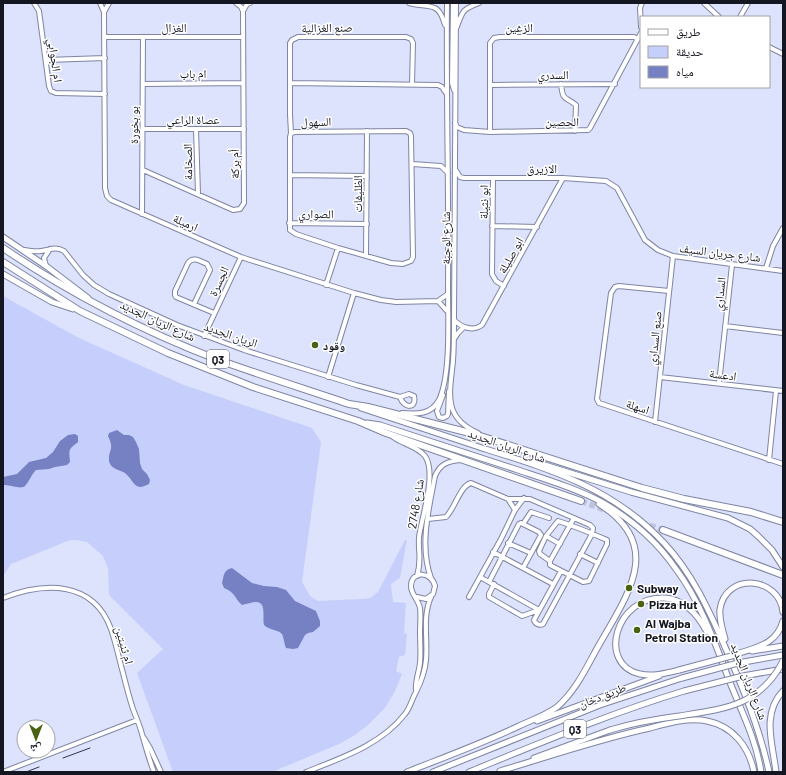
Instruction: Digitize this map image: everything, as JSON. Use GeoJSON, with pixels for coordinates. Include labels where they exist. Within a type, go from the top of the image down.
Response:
{"type":"FeatureCollection","features":[{"type":"Feature","properties":{"kind":"highway","name":"شارع الريان الجديد"},"geometry":{"type":"LineString","coordinates":[[3,248],[48,277],[142,327],[209,356],[349,404]]}},
{"type":"Feature","properties":{"kind":"highway","name":"شارع الريان الجديد"},"geometry":{"type":"LineString","coordinates":[[3,262],[80,311],[142,342],[210,371],[253,387],[358,421]]}},
{"type":"Feature","properties":{"kind":"highway"},"geometry":{"type":"LineString","coordinates":[[349,404],[368,406],[474,434],[642,488],[684,499],[745,510],[783,522]]}},
{"type":"Feature","properties":{"kind":"highway"},"geometry":{"type":"LineString","coordinates":[[358,421],[386,433],[581,501]]}},
{"type":"Feature","properties":{"kind":"highway"},"geometry":{"type":"LineString","coordinates":[[662,530],[783,575]]}},
{"type":"Feature","properties":{"kind":"main road","name":"شارع الريان الجديد"},"geometry":{"type":"LineString","coordinates":[[3,237],[24,250],[92,301]]}},
{"type":"Feature","properties":{"kind":"main road","name":"شارع الريان الجديد"},"geometry":{"type":"LineString","coordinates":[[3,274],[52,302],[80,311]]}},
{"type":"Feature","properties":{"kind":"main road","name":"شارع الريان الجديد"},"geometry":{"type":"LineString","coordinates":[[349,404],[512,457],[570,478],[601,493],[628,510],[650,528],[684,568],[702,596],[731,660],[761,741],[769,772]]}},
{"type":"Feature","properties":{"kind":"main road","name":"شارع الريان الجديد"},"geometry":{"type":"LineString","coordinates":[[358,421],[380,425],[547,480],[604,503],[624,516],[658,547],[676,569],[693,595],[707,624],[751,736],[761,772]]}},
{"type":"Feature","properties":{"kind":"main road"},"geometry":{"type":"LineString","coordinates":[[512,457],[549,466],[631,492],[728,518],[750,529],[765,542],[783,567]]}},
{"type":"Feature","properties":{"kind":"main road"},"geometry":{"type":"LineString","coordinates":[[506,733],[556,707],[570,693],[601,642],[634,578],[636,561],[635,550],[626,527],[603,507],[581,493]]}},
{"type":"Feature","properties":{"kind":"main road"},"geometry":{"type":"LineString","coordinates":[[731,660],[720,617],[722,602],[731,590],[749,582],[763,585],[776,594],[783,612]]}},
{"type":"Feature","properties":{"kind":"main road"},"geometry":{"type":"LineString","coordinates":[[672,672],[650,675],[639,674],[626,667],[619,657],[616,643],[617,629],[627,613],[644,601],[654,598],[667,598],[686,605],[703,624],[720,656]]}},
{"type":"Feature","properties":{"kind":"main road"},"geometry":{"type":"LineString","coordinates":[[407,772],[506,733],[672,672],[736,654],[769,642],[778,633],[783,621]]}},
{"type":"Feature","properties":{"kind":"main road"},"geometry":{"type":"LineString","coordinates":[[736,654],[783,646]]}},
{"type":"Feature","properties":{"kind":"main road","name":"طريق دخان"},"geometry":{"type":"LineString","coordinates":[[433,772],[600,705],[682,678],[738,663],[783,655]]}},
{"type":"Feature","properties":{"kind":"main road"},"geometry":{"type":"LineString","coordinates":[[498,771],[610,730],[631,724],[712,711],[734,705],[757,692],[774,675],[783,661]]}},
{"type":"Feature","properties":{"kind":"main road","name":"طريق دخان"},"geometry":{"type":"LineString","coordinates":[[469,772],[600,719],[645,703],[684,691],[743,676],[783,669]]}},
{"type":"Feature","properties":{"kind":"main road"},"geometry":{"type":"LineString","coordinates":[[776,772],[769,732],[772,710],[775,702],[783,691]]}},
{"type":"Feature","properties":{"kind":"main road"},"geometry":{"type":"LineString","coordinates":[[498,771],[634,731],[685,720],[696,720],[715,723],[724,727],[735,735],[748,753],[754,772]]}},
{"type":"Feature","properties":{"kind":"street","name":"ام الجوابي"},"geometry":{"type":"LineString","coordinates":[[34,3],[39,11],[49,88],[52,92],[105,94]]}},
{"type":"Feature","properties":{"kind":"street","name":"ارميلة"},"geometry":{"type":"LineString","coordinates":[[100,3],[104,12],[105,188],[107,196],[111,200],[240,257],[354,294],[389,302],[438,302]]}},
{"type":"Feature","properties":{"kind":"street","name":"ارميلة"},"geometry":{"type":"LineString","coordinates":[[104,12],[109,3]]}},
{"type":"Feature","properties":{"kind":"street"},"geometry":{"type":"LineString","coordinates":[[236,3],[243,11],[247,4],[250,3]]}},
{"type":"Feature","properties":{"kind":"street"},"geometry":{"type":"LineString","coordinates":[[409,3],[430,5],[437,8],[442,15],[447,31]]}},
{"type":"Feature","properties":{"kind":"street","name":"شارع الوجبة"},"geometry":{"type":"LineString","coordinates":[[392,413],[414,415],[427,412],[437,403],[444,384],[448,313],[447,3]]}},
{"type":"Feature","properties":{"kind":"street"},"geometry":{"type":"LineString","coordinates":[[453,3],[452,83],[455,92]]}},
{"type":"Feature","properties":{"kind":"street","name":"شارع الوجبة"},"geometry":{"type":"LineString","coordinates":[[456,3],[454,121],[454,339],[450,387],[452,410],[458,420],[468,428],[502,443]]}},
{"type":"Feature","properties":{"kind":"street"},"geometry":{"type":"LineString","coordinates":[[456,31],[467,7],[479,3]]}},
{"type":"Feature","properties":{"kind":"street"},"geometry":{"type":"LineString","coordinates":[[637,3],[641,5],[641,16]]}},
{"type":"Feature","properties":{"kind":"street"},"geometry":{"type":"LineString","coordinates":[[741,16],[748,3]]}},
{"type":"Feature","properties":{"kind":"street"},"geometry":{"type":"LineString","coordinates":[[706,4],[718,16]]}},
{"type":"Feature","properties":{"kind":"street","name":"أم بركة"},"geometry":{"type":"LineString","coordinates":[[143,170],[233,210],[240,209],[244,203],[243,11]]}},
{"type":"Feature","properties":{"kind":"street","name":"الحصين"},"geometry":{"type":"LineString","coordinates":[[454,121],[457,127],[464,130],[490,132],[584,131],[590,128],[640,35]]}},
{"type":"Feature","properties":{"kind":"street","name":"الغزال"},"geometry":{"type":"LineString","coordinates":[[104,37],[243,37]]}},
{"type":"Feature","properties":{"kind":"street","name":"بو بخورة"},"geometry":{"type":"LineString","coordinates":[[142,214],[144,37]]}},
{"type":"Feature","properties":{"kind":"street","name":"صنع الغزالية"},"geometry":{"type":"LineString","coordinates":[[290,83],[290,43],[294,38],[406,37],[411,39],[413,43],[412,84]]}},
{"type":"Feature","properties":{"kind":"street","name":"الزغين"},"geometry":{"type":"LineString","coordinates":[[490,132],[490,43],[494,38],[634,37],[638,39]]}},
{"type":"Feature","properties":{"kind":"street"},"geometry":{"type":"LineString","coordinates":[[770,48],[783,54]]}},
{"type":"Feature","properties":{"kind":"street"},"geometry":{"type":"LineString","coordinates":[[46,60],[104,58]]}},
{"type":"Feature","properties":{"kind":"street"},"geometry":{"type":"LineString","coordinates":[[438,85],[447,77]]}},
{"type":"Feature","properties":{"kind":"street","name":"ام باب"},"geometry":{"type":"LineString","coordinates":[[143,84],[243,83]]}},
{"type":"Feature","properties":{"kind":"street"},"geometry":{"type":"LineString","coordinates":[[292,133],[290,115],[290,83],[438,85],[442,87],[447,95]]}},
{"type":"Feature","properties":{"kind":"street"},"geometry":{"type":"LineString","coordinates":[[561,84],[564,98],[576,105],[575,131]]}},
{"type":"Feature","properties":{"kind":"street","name":"السدري"},"geometry":{"type":"LineString","coordinates":[[491,85],[615,84]]}},
{"type":"Feature","properties":{"kind":"street","name":"عصاة الراعي"},"geometry":{"type":"LineString","coordinates":[[143,129],[244,129]]}},
{"type":"Feature","properties":{"kind":"street","name":"الصخامة"},"geometry":{"type":"LineString","coordinates":[[196,129],[198,194]]}},
{"type":"Feature","properties":{"kind":"street","name":"السهول"},"geometry":{"type":"LineString","coordinates":[[367,131],[406,131],[410,133],[412,164],[413,257],[411,261],[398,264],[338,248],[292,233],[290,230],[290,137],[292,133],[367,131]]}},
{"type":"Feature","properties":{"kind":"street","name":"الظليفات"},"geometry":{"type":"LineString","coordinates":[[366,256],[367,131]]}},
{"type":"Feature","properties":{"kind":"street"},"geometry":{"type":"LineString","coordinates":[[438,165],[448,158]]}},
{"type":"Feature","properties":{"kind":"street"},"geometry":{"type":"LineString","coordinates":[[412,164],[438,165],[444,168],[448,174]]}},
{"type":"Feature","properties":{"kind":"street"},"geometry":{"type":"LineString","coordinates":[[454,189],[460,180],[464,178],[460,176],[455,169]]}},
{"type":"Feature","properties":{"kind":"street"},"geometry":{"type":"LineString","coordinates":[[290,175],[367,176]]}},
{"type":"Feature","properties":{"kind":"street","name":"الازيرق"},"geometry":{"type":"LineString","coordinates":[[464,178],[563,178],[606,181],[617,188]]}},
{"type":"Feature","properties":{"kind":"street","name":"ابو صليلة"},"geometry":{"type":"LineString","coordinates":[[464,328],[477,328],[482,325],[563,178]]}},
{"type":"Feature","properties":{"kind":"street","name":"ابو نثيلة"},"geometry":{"type":"LineString","coordinates":[[493,179],[492,274],[496,281],[504,286]]}},
{"type":"Feature","properties":{"kind":"street","name":"شارع جريان السيف"},"geometry":{"type":"LineString","coordinates":[[617,188],[646,240],[658,250],[672,256],[783,271]]}},
{"type":"Feature","properties":{"kind":"street","name":"الصواري"},"geometry":{"type":"LineString","coordinates":[[290,223],[366,224]]}},
{"type":"Feature","properties":{"kind":"street","name":"ابو نثيلة"},"geometry":{"type":"LineString","coordinates":[[492,226],[537,227]]}},
{"type":"Feature","properties":{"kind":"street"},"geometry":{"type":"LineString","coordinates":[[766,268],[773,246],[783,228]]}},
{"type":"Feature","properties":{"kind":"street"},"geometry":{"type":"LineString","coordinates":[[24,250],[41,251],[52,248]]}},
{"type":"Feature","properties":{"kind":"street"},"geometry":{"type":"LineString","coordinates":[[46,266],[45,256],[52,248]]}},
{"type":"Feature","properties":{"kind":"street","name":"الريان الجديد"},"geometry":{"type":"LineString","coordinates":[[52,248],[57,248],[64,251],[94,286],[177,325],[204,336],[328,377],[400,397]]}},
{"type":"Feature","properties":{"kind":"street"},"geometry":{"type":"LineString","coordinates":[[326,285],[338,248]]}},
{"type":"Feature","properties":{"kind":"street","name":"صنع السداري"},"geometry":{"type":"LineString","coordinates":[[655,422],[672,256]]}},
{"type":"Feature","properties":{"kind":"street","name":"الجسرة"},"geometry":{"type":"LineString","coordinates":[[204,336],[240,257]]}},
{"type":"Feature","properties":{"kind":"street","name":"الجسرة"},"geometry":{"type":"LineString","coordinates":[[194,304],[210,270],[207,264],[194,259],[190,260],[188,263],[174,291],[174,294],[176,297],[214,313]]}},
{"type":"Feature","properties":{"kind":"street","name":"السداري"},"geometry":{"type":"LineString","coordinates":[[719,383],[732,265]]}},
{"type":"Feature","properties":{"kind":"street","name":"اسهلة"},"geometry":{"type":"LineString","coordinates":[[669,291],[619,286],[612,290],[597,399],[599,403],[783,464]]}},
{"type":"Feature","properties":{"kind":"street"},"geometry":{"type":"LineString","coordinates":[[328,377],[354,294]]}},
{"type":"Feature","properties":{"kind":"street"},"geometry":{"type":"LineString","coordinates":[[448,294],[438,302],[446,308],[448,313]]}},
{"type":"Feature","properties":{"kind":"street"},"geometry":{"type":"LineString","coordinates":[[454,320],[464,328],[454,339]]}},
{"type":"Feature","properties":{"kind":"street","name":"السداري"},"geometry":{"type":"LineString","coordinates":[[725,326],[783,333]]}},
{"type":"Feature","properties":{"kind":"street","name":"ادعسة"},"geometry":{"type":"LineString","coordinates":[[660,377],[783,391]]}},
{"type":"Feature","properties":{"kind":"street"},"geometry":{"type":"LineString","coordinates":[[444,384],[443,396],[437,411],[438,416],[441,418],[448,415],[450,387]]}},
{"type":"Feature","properties":{"kind":"street"},"geometry":{"type":"LineString","coordinates":[[769,460],[776,390]]}},
{"type":"Feature","properties":{"kind":"street","name":"شارع 2748"},"geometry":{"type":"LineString","coordinates":[[386,433],[398,441],[420,451],[424,455],[430,468],[420,532],[420,562],[416,576]]}},
{"type":"Feature","properties":{"kind":"street","name":"شارع 2748"},"geometry":{"type":"LineString","coordinates":[[431,578],[427,567],[426,532],[435,476],[441,466],[448,462],[464,460]]}},
{"type":"Feature","properties":{"kind":"street"},"geometry":{"type":"LineString","coordinates":[[428,519],[446,517],[465,487],[469,484],[474,484],[508,499],[532,499],[590,525],[593,528],[592,534],[542,625],[535,622],[539,610],[561,570]]}},
{"type":"Feature","properties":{"kind":"street"},"geometry":{"type":"LineString","coordinates":[[469,597],[515,510],[524,498]]}},
{"type":"Feature","properties":{"kind":"street"},"geometry":{"type":"LineString","coordinates":[[508,499],[515,510]]}},
{"type":"Feature","properties":{"kind":"street"},"geometry":{"type":"LineString","coordinates":[[489,582],[519,524],[523,524],[531,512],[549,518]]}},
{"type":"Feature","properties":{"kind":"street"},"geometry":{"type":"LineString","coordinates":[[550,561],[540,554],[539,551],[546,536],[556,521],[559,521],[570,526],[592,534],[607,542],[589,581],[583,582],[550,566],[550,561],[560,544],[570,526],[574,518]]}},
{"type":"Feature","properties":{"kind":"street"},"geometry":{"type":"LineString","coordinates":[[523,524],[539,532],[541,535],[523,568]]}},
{"type":"Feature","properties":{"kind":"street"},"geometry":{"type":"LineString","coordinates":[[420,532],[423,536],[426,532]]}},
{"type":"Feature","properties":{"kind":"street"},"geometry":{"type":"LineString","coordinates":[[546,536],[560,544]]}},
{"type":"Feature","properties":{"kind":"street"},"geometry":{"type":"LineString","coordinates":[[508,543],[531,553]]}},
{"type":"Feature","properties":{"kind":"street"},"geometry":{"type":"LineString","coordinates":[[493,552],[553,584]]}},
{"type":"Feature","properties":{"kind":"street"},"geometry":{"type":"LineString","coordinates":[[580,554],[598,563]]}},
{"type":"Feature","properties":{"kind":"street"},"geometry":{"type":"LineString","coordinates":[[306,772],[359,750],[384,734],[406,714],[424,673],[426,661],[426,611],[435,590],[435,586],[431,578],[427,575],[416,576],[411,582],[410,586],[413,594],[417,598],[420,608],[420,657],[416,691]]}},
{"type":"Feature","properties":{"kind":"street"},"geometry":{"type":"LineString","coordinates":[[480,577],[539,610]]}},
{"type":"Feature","properties":{"kind":"street"},"geometry":{"type":"LineString","coordinates":[[494,584],[489,597],[522,616],[539,610]]}},
{"type":"Feature","properties":{"kind":"street","name":"ام ثنيتين"},"geometry":{"type":"LineString","coordinates":[[3,598],[18,592],[36,588],[57,587],[77,592],[94,603],[106,618],[111,630],[133,710],[142,734],[161,772]]}},
{"type":"Feature","properties":{"kind":"street"},"geometry":{"type":"LineString","coordinates":[[417,598],[421,599],[431,597]]}},
{"type":"Feature","properties":{"kind":"street"},"geometry":{"type":"LineString","coordinates":[[3,772],[137,720]]}},
{"type":"Feature","properties":{"kind":"street","name":"ام ثنيتين"},"geometry":{"type":"LineString","coordinates":[[142,734],[145,750],[154,772]]}},
{"type":"Feature","properties":{"kind":"street"},"geometry":{"type":"LineString","coordinates":[[149,758],[154,756]]}},
{"type":"Feature","properties":{"kind":"street"},"geometry":{"type":"LineString","coordinates":[[151,764],[154,762],[157,763]]}},
{"type":"Feature","properties":{"kind":"green space"},"geometry":{"type":"Polygon","coordinates":[[[3,296],[79,338],[184,385],[312,428],[321,442],[302,582],[310,596],[318,601],[370,598],[378,592],[405,540],[407,540],[400,578],[391,584],[393,602],[406,603],[404,633],[407,634],[405,655],[399,657],[396,671],[402,674],[395,691],[385,708],[368,725],[355,735],[339,744],[272,772],[173,772],[137,673],[163,649],[109,595],[108,568],[103,556],[87,542],[70,540],[11,564],[3,576],[3,296]]]}},
{"type":"Feature","properties":{"kind":"water"},"geometry":{"type":"Polygon","coordinates":[[[117,430],[124,435],[133,437],[136,442],[139,449],[140,463],[142,469],[150,480],[149,484],[142,487],[138,486],[126,474],[112,467],[110,464],[109,457],[111,444],[108,436],[109,433],[117,430]]]}},
{"type":"Feature","properties":{"kind":"water"},"geometry":{"type":"Polygon","coordinates":[[[75,434],[78,436],[78,442],[70,450],[70,462],[67,465],[36,470],[23,487],[3,485],[3,477],[17,474],[29,462],[46,458],[53,452],[60,441],[68,435],[75,434]]]}},
{"type":"Feature","properties":{"kind":"water"},"geometry":{"type":"Polygon","coordinates":[[[232,568],[252,583],[286,590],[295,601],[316,611],[320,621],[320,626],[313,632],[305,635],[298,648],[286,648],[282,634],[264,625],[262,605],[256,602],[242,605],[233,594],[224,588],[222,583],[224,574],[227,570],[232,568]]]}},
{"type":"Feature","properties":{"kind":"tunnel"},"geometry":{"type":"LineString","coordinates":[[581,501],[608,511]]}},
{"type":"Feature","properties":{"kind":"tunnel"},"geometry":{"type":"LineString","coordinates":[[624,517],[663,530]]}},
{"type":"Feature","properties":{"kind":"tram line"},"geometry":{"type":"LineString","coordinates":[[63,758],[90,748]]}},
{"type":"Feature","properties":{"kind":"tram line"},"geometry":{"type":"LineString","coordinates":[[26,772],[39,767]]}},
{"type":"Feature","properties":{"kind":"place","name":"وقود"},"geometry":{"type":"Point","coordinates":[315,345]}},
{"type":"Feature","properties":{"kind":"place","name":"Subway"},"geometry":{"type":"Point","coordinates":[629,588]}},
{"type":"Feature","properties":{"kind":"place","name":"Pizza Hut"},"geometry":{"type":"Point","coordinates":[641,604]}},
{"type":"Feature","properties":{"kind":"place","name":"Al Wajba Petrol Station"},"geometry":{"type":"Point","coordinates":[637,630]}}]}
